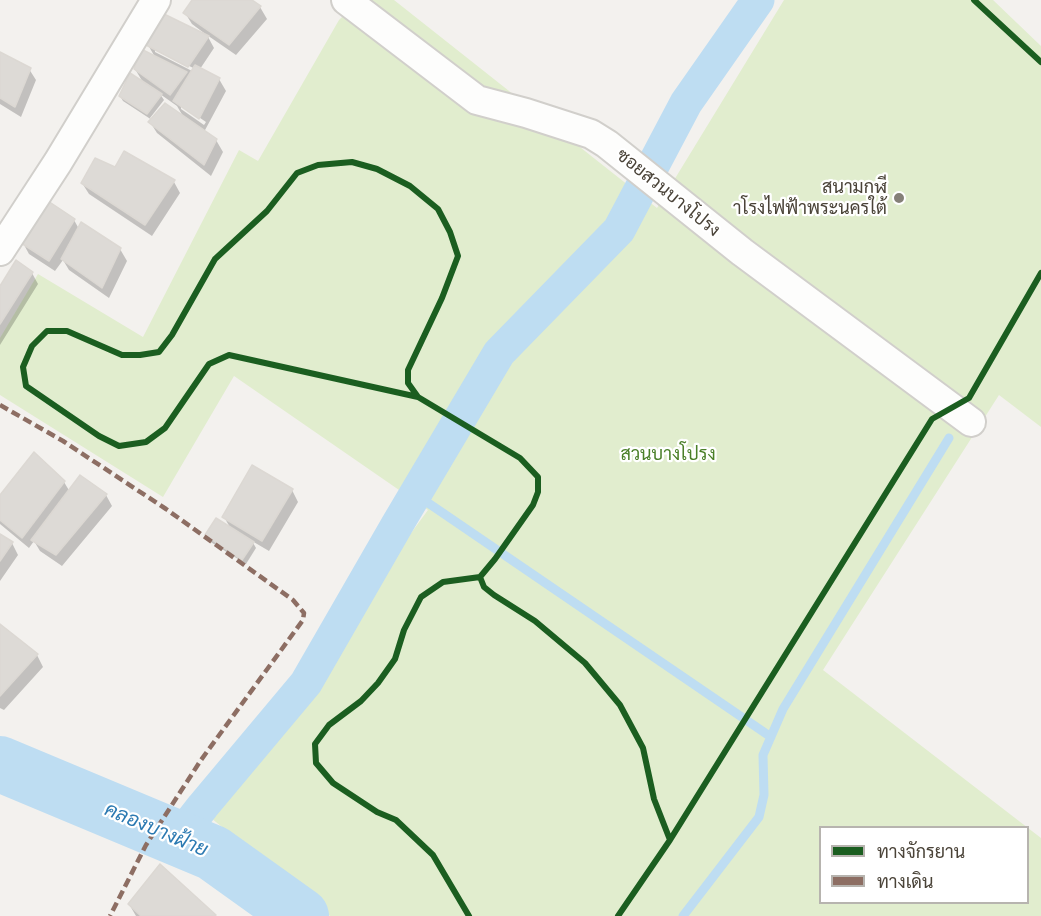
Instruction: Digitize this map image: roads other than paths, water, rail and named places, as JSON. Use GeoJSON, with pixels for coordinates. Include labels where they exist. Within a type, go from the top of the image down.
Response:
{"type":"FeatureCollection","features":[{"type":"Feature","properties":{"kind":"street"},"geometry":{"type":"LineString","coordinates":[[0,252],[58,162],[156,0]]}},
{"type":"Feature","properties":{"kind":"street","name":"ซอยสวนบางโปรง"},"geometry":{"type":"LineString","coordinates":[[346,0],[477,100],[591,134],[607,144],[742,252],[971,422]]}},
{"type":"Feature","properties":{"kind":"waterway"},"geometry":{"type":"LineString","coordinates":[[178,838],[306,683],[499,353],[619,230],[686,103],[758,0]]}},
{"type":"Feature","properties":{"kind":"waterway"},"geometry":{"type":"LineString","coordinates":[[683,916],[759,817],[764,795],[763,755],[783,709],[949,438]]}},
{"type":"Feature","properties":{"kind":"waterway"},"geometry":{"type":"LineString","coordinates":[[415,494],[771,737]]}},
{"type":"Feature","properties":{"kind":"waterway","name":"คลองบางฝ้าย"},"geometry":{"type":"LineString","coordinates":[[0,764],[213,853],[301,916]]}},
{"type":"Feature","properties":{"kind":"place","name":"สนามกฬี าโรงไฟฟ้าพระนครใต้"},"geometry":{"type":"Point","coordinates":[899,198]}},
{"type":"Feature","properties":{"kind":"park label","name":"สวนบางโปรง"},"geometry":{"type":"Point","coordinates":[668,455]}}]}
